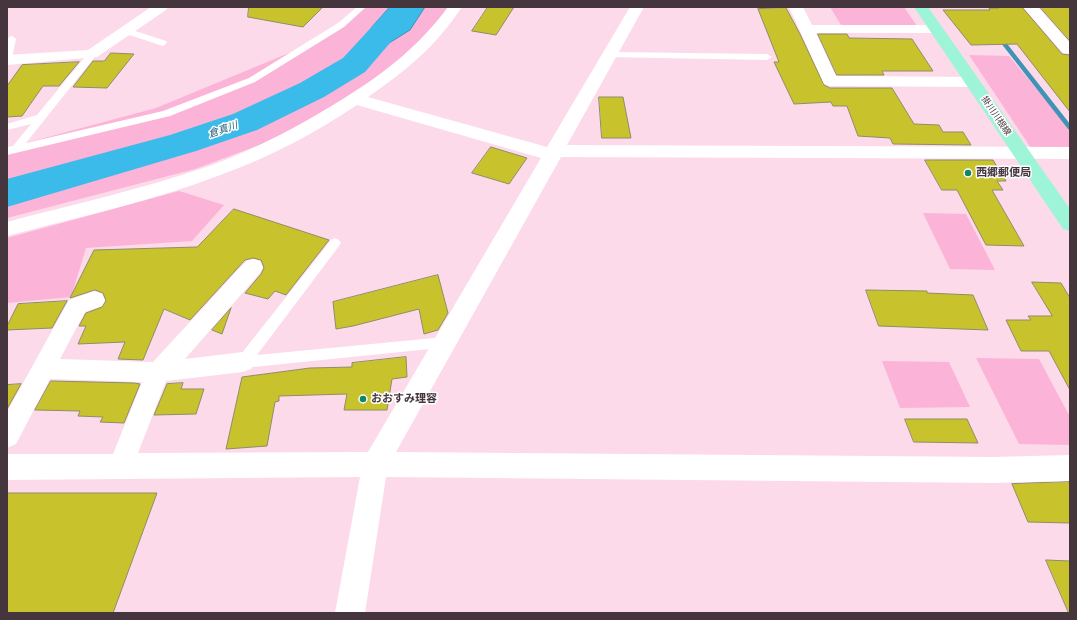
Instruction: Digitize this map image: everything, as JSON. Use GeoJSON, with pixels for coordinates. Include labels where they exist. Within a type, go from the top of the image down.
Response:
{"type":"FeatureCollection","features":[{"type":"Feature","properties":{"kind":"main road","name":"掛川川根線"},"geometry":{"type":"LineString","coordinates":[[921,7],[1070,224]]}},
{"type":"Feature","properties":{"kind":"street"},"geometry":{"type":"LineString","coordinates":[[7,59],[92,54],[161,7]]}},
{"type":"Feature","properties":{"kind":"street"},"geometry":{"type":"LineString","coordinates":[[7,229],[165,186],[217,170],[268,147],[323,119],[355,99],[407,62],[437,32],[455,7]]}},
{"type":"Feature","properties":{"kind":"street"},"geometry":{"type":"LineString","coordinates":[[350,613],[375,464],[637,7]]}},
{"type":"Feature","properties":{"kind":"street"},"geometry":{"type":"LineString","coordinates":[[796,7],[830,81],[972,82]]}},
{"type":"Feature","properties":{"kind":"street"},"geometry":{"type":"LineString","coordinates":[[1030,7],[1068,50]]}},
{"type":"Feature","properties":{"kind":"street"},"geometry":{"type":"LineString","coordinates":[[807,29],[936,29]]}},
{"type":"Feature","properties":{"kind":"street"},"geometry":{"type":"LineString","coordinates":[[355,99],[554,153],[1070,153]]}},
{"type":"Feature","properties":{"kind":"street"},"geometry":{"type":"LineString","coordinates":[[120,467],[158,372],[253,267]]}},
{"type":"Feature","properties":{"kind":"street"},"geometry":{"type":"LineString","coordinates":[[7,436],[77,306],[94,300]]}},
{"type":"Feature","properties":{"kind":"street"},"geometry":{"type":"LineString","coordinates":[[43,369],[158,372],[243,362]]}},
{"type":"Feature","properties":{"kind":"street"},"geometry":{"type":"LineString","coordinates":[[7,468],[375,464],[993,470],[1070,468]]}},
{"type":"Feature","properties":{"kind":"lane"},"geometry":{"type":"LineString","coordinates":[[11,150],[166,114],[252,80],[341,25],[362,7]]}},
{"type":"Feature","properties":{"kind":"lane"},"geometry":{"type":"LineString","coordinates":[[126,31],[163,43]]}},
{"type":"Feature","properties":{"kind":"lane"},"geometry":{"type":"LineString","coordinates":[[7,59],[12,39]]}},
{"type":"Feature","properties":{"kind":"lane"},"geometry":{"type":"LineString","coordinates":[[11,150],[40,118],[92,54]]}},
{"type":"Feature","properties":{"kind":"lane"},"geometry":{"type":"LineString","coordinates":[[610,55],[767,57]]}},
{"type":"Feature","properties":{"kind":"lane"},"geometry":{"type":"LineString","coordinates":[[7,127],[40,118]]}},
{"type":"Feature","properties":{"kind":"lane"},"geometry":{"type":"LineString","coordinates":[[243,362],[335,244]]}},
{"type":"Feature","properties":{"kind":"lane"},"geometry":{"type":"LineString","coordinates":[[243,362],[445,343]]}},
{"type":"Feature","properties":{"kind":"shaded area"},"geometry":{"type":"Polygon","coordinates":[[[365,7],[451,7],[413,56],[305,128],[195,169],[7,218],[7,148],[156,108],[318,41],[365,7]]]}},
{"type":"Feature","properties":{"kind":"shaded area"},"geometry":{"type":"Polygon","coordinates":[[[830,7],[904,7],[917,26],[841,25],[830,7]]]}},
{"type":"Feature","properties":{"kind":"shaded area"},"geometry":{"type":"Polygon","coordinates":[[[969,55],[1009,56],[1070,129],[1070,147],[1031,148],[969,55]]]}},
{"type":"Feature","properties":{"kind":"shaded area"},"geometry":{"type":"Polygon","coordinates":[[[179,191],[224,205],[192,241],[86,248],[71,297],[7,303],[7,238],[179,191]]]}},
{"type":"Feature","properties":{"kind":"shaded area"},"geometry":{"type":"Polygon","coordinates":[[[923,213],[966,214],[995,270],[950,269],[923,213]]]}},
{"type":"Feature","properties":{"kind":"shaded area"},"geometry":{"type":"Polygon","coordinates":[[[976,358],[1039,359],[1070,417],[1070,445],[1019,444],[976,358]]]}},
{"type":"Feature","properties":{"kind":"shaded area"},"geometry":{"type":"Polygon","coordinates":[[[882,361],[949,362],[970,407],[900,408],[882,361]]]}},
{"type":"Feature","properties":{"kind":"water"},"geometry":{"type":"Polygon","coordinates":[[[390,7],[425,7],[410,30],[354,65],[372,27],[390,7]]]}},
{"type":"Feature","properties":{"kind":"water"},"geometry":{"type":"Polygon","coordinates":[[[183,143],[189,147],[7,198],[7,183],[183,143]]]}},
{"type":"Feature","properties":{"kind":"building"},"geometry":{"type":"Polygon","coordinates":[[[249,7],[323,7],[303,27],[248,17],[249,7]]]}},
{"type":"Feature","properties":{"kind":"building"},"geometry":{"type":"Polygon","coordinates":[[[488,7],[514,7],[496,35],[472,31],[488,7]]]}},
{"type":"Feature","properties":{"kind":"building"},"geometry":{"type":"Polygon","coordinates":[[[996,7],[1022,7],[1062,54],[1070,55],[1070,112],[1017,44],[971,45],[943,10],[990,10],[989,8],[998,8],[996,7]]]}},
{"type":"Feature","properties":{"kind":"building"},"geometry":{"type":"Polygon","coordinates":[[[1040,7],[1070,7],[1070,41],[1040,7]]]}},
{"type":"Feature","properties":{"kind":"building"},"geometry":{"type":"Polygon","coordinates":[[[786,8],[824,85],[830,88],[892,88],[914,124],[939,125],[943,132],[963,132],[971,145],[893,144],[890,138],[858,136],[847,106],[833,106],[831,102],[794,104],[774,62],[779,62],[758,9],[786,8]]]}},
{"type":"Feature","properties":{"kind":"building"},"geometry":{"type":"Polygon","coordinates":[[[818,34],[847,34],[849,38],[912,39],[933,71],[882,71],[884,75],[837,75],[818,34]]]}},
{"type":"Feature","properties":{"kind":"building"},"geometry":{"type":"Polygon","coordinates":[[[111,53],[134,54],[107,88],[73,87],[93,61],[104,61],[111,53]]]}},
{"type":"Feature","properties":{"kind":"building"},"geometry":{"type":"Polygon","coordinates":[[[79,62],[59,86],[43,86],[22,116],[7,117],[7,86],[22,65],[79,62]]]}},
{"type":"Feature","properties":{"kind":"building"},"geometry":{"type":"Polygon","coordinates":[[[599,97],[623,97],[631,138],[602,138],[599,97]]]}},
{"type":"Feature","properties":{"kind":"building"},"geometry":{"type":"Polygon","coordinates":[[[491,147],[527,158],[509,184],[472,173],[491,147]]]}},
{"type":"Feature","properties":{"kind":"building"},"geometry":{"type":"Polygon","coordinates":[[[925,160],[993,160],[1006,181],[997,181],[1003,190],[992,190],[1024,246],[986,245],[957,190],[942,190],[925,160]]]}},
{"type":"Feature","properties":{"kind":"building"},"geometry":{"type":"Polygon","coordinates":[[[234,209],[329,240],[286,295],[275,291],[268,299],[245,293],[261,274],[264,268],[261,260],[253,258],[245,260],[190,320],[164,309],[143,360],[118,359],[125,342],[78,344],[86,326],[79,326],[86,313],[102,307],[106,301],[103,293],[95,290],[70,298],[94,250],[197,247],[234,209]]]}},
{"type":"Feature","properties":{"kind":"building"},"geometry":{"type":"Polygon","coordinates":[[[438,275],[448,313],[438,330],[424,334],[419,309],[336,329],[333,302],[438,275]]]}},
{"type":"Feature","properties":{"kind":"building"},"geometry":{"type":"Polygon","coordinates":[[[1032,282],[1061,283],[1070,298],[1070,390],[1049,351],[1021,351],[1006,320],[1031,320],[1028,316],[1052,316],[1032,282]]]}},
{"type":"Feature","properties":{"kind":"building"},"geometry":{"type":"Polygon","coordinates":[[[866,290],[927,291],[927,293],[973,295],[988,330],[879,326],[866,290]]]}},
{"type":"Feature","properties":{"kind":"building"},"geometry":{"type":"Polygon","coordinates":[[[67,301],[52,328],[7,330],[7,326],[18,304],[67,301]]]}},
{"type":"Feature","properties":{"kind":"building"},"geometry":{"type":"Polygon","coordinates":[[[231,308],[222,334],[212,330],[231,308]]]}},
{"type":"Feature","properties":{"kind":"building"},"geometry":{"type":"Polygon","coordinates":[[[406,357],[407,377],[392,379],[387,410],[344,410],[347,394],[279,396],[279,401],[275,402],[267,446],[226,449],[242,377],[310,368],[352,367],[352,363],[406,357]]]}},
{"type":"Feature","properties":{"kind":"building"},"geometry":{"type":"Polygon","coordinates":[[[51,381],[140,384],[124,423],[100,422],[103,417],[78,416],[80,411],[35,410],[51,381]]]}},
{"type":"Feature","properties":{"kind":"building"},"geometry":{"type":"Polygon","coordinates":[[[183,383],[181,389],[204,389],[196,414],[154,415],[167,384],[183,383]]]}},
{"type":"Feature","properties":{"kind":"building"},"geometry":{"type":"Polygon","coordinates":[[[21,384],[7,409],[7,385],[21,384]]]}},
{"type":"Feature","properties":{"kind":"building"},"geometry":{"type":"Polygon","coordinates":[[[905,419],[967,419],[978,443],[914,442],[905,419]]]}},
{"type":"Feature","properties":{"kind":"building"},"geometry":{"type":"Polygon","coordinates":[[[1070,482],[1070,523],[1028,522],[1012,484],[1070,482]]]}},
{"type":"Feature","properties":{"kind":"building"},"geometry":{"type":"Polygon","coordinates":[[[7,493],[157,493],[113,613],[7,613],[7,493]]]}},
{"type":"Feature","properties":{"kind":"building"},"geometry":{"type":"Polygon","coordinates":[[[1046,560],[1070,561],[1070,613],[1069,613],[1046,560]]]}},
{"type":"Feature","properties":{"kind":"waterway","name":"倉真川"},"geometry":{"type":"LineString","coordinates":[[7,193],[183,143],[245,122],[312,90],[354,65],[406,7]]}},
{"type":"Feature","properties":{"kind":"waterway"},"geometry":{"type":"LineString","coordinates":[[999,37],[1070,128]]}},
{"type":"Feature","properties":{"kind":"place","name":"西郷郵便局"},"geometry":{"type":"Point","coordinates":[968,173]}},
{"type":"Feature","properties":{"kind":"place","name":"おおすみ理容"},"geometry":{"type":"Point","coordinates":[363,399]}}]}
